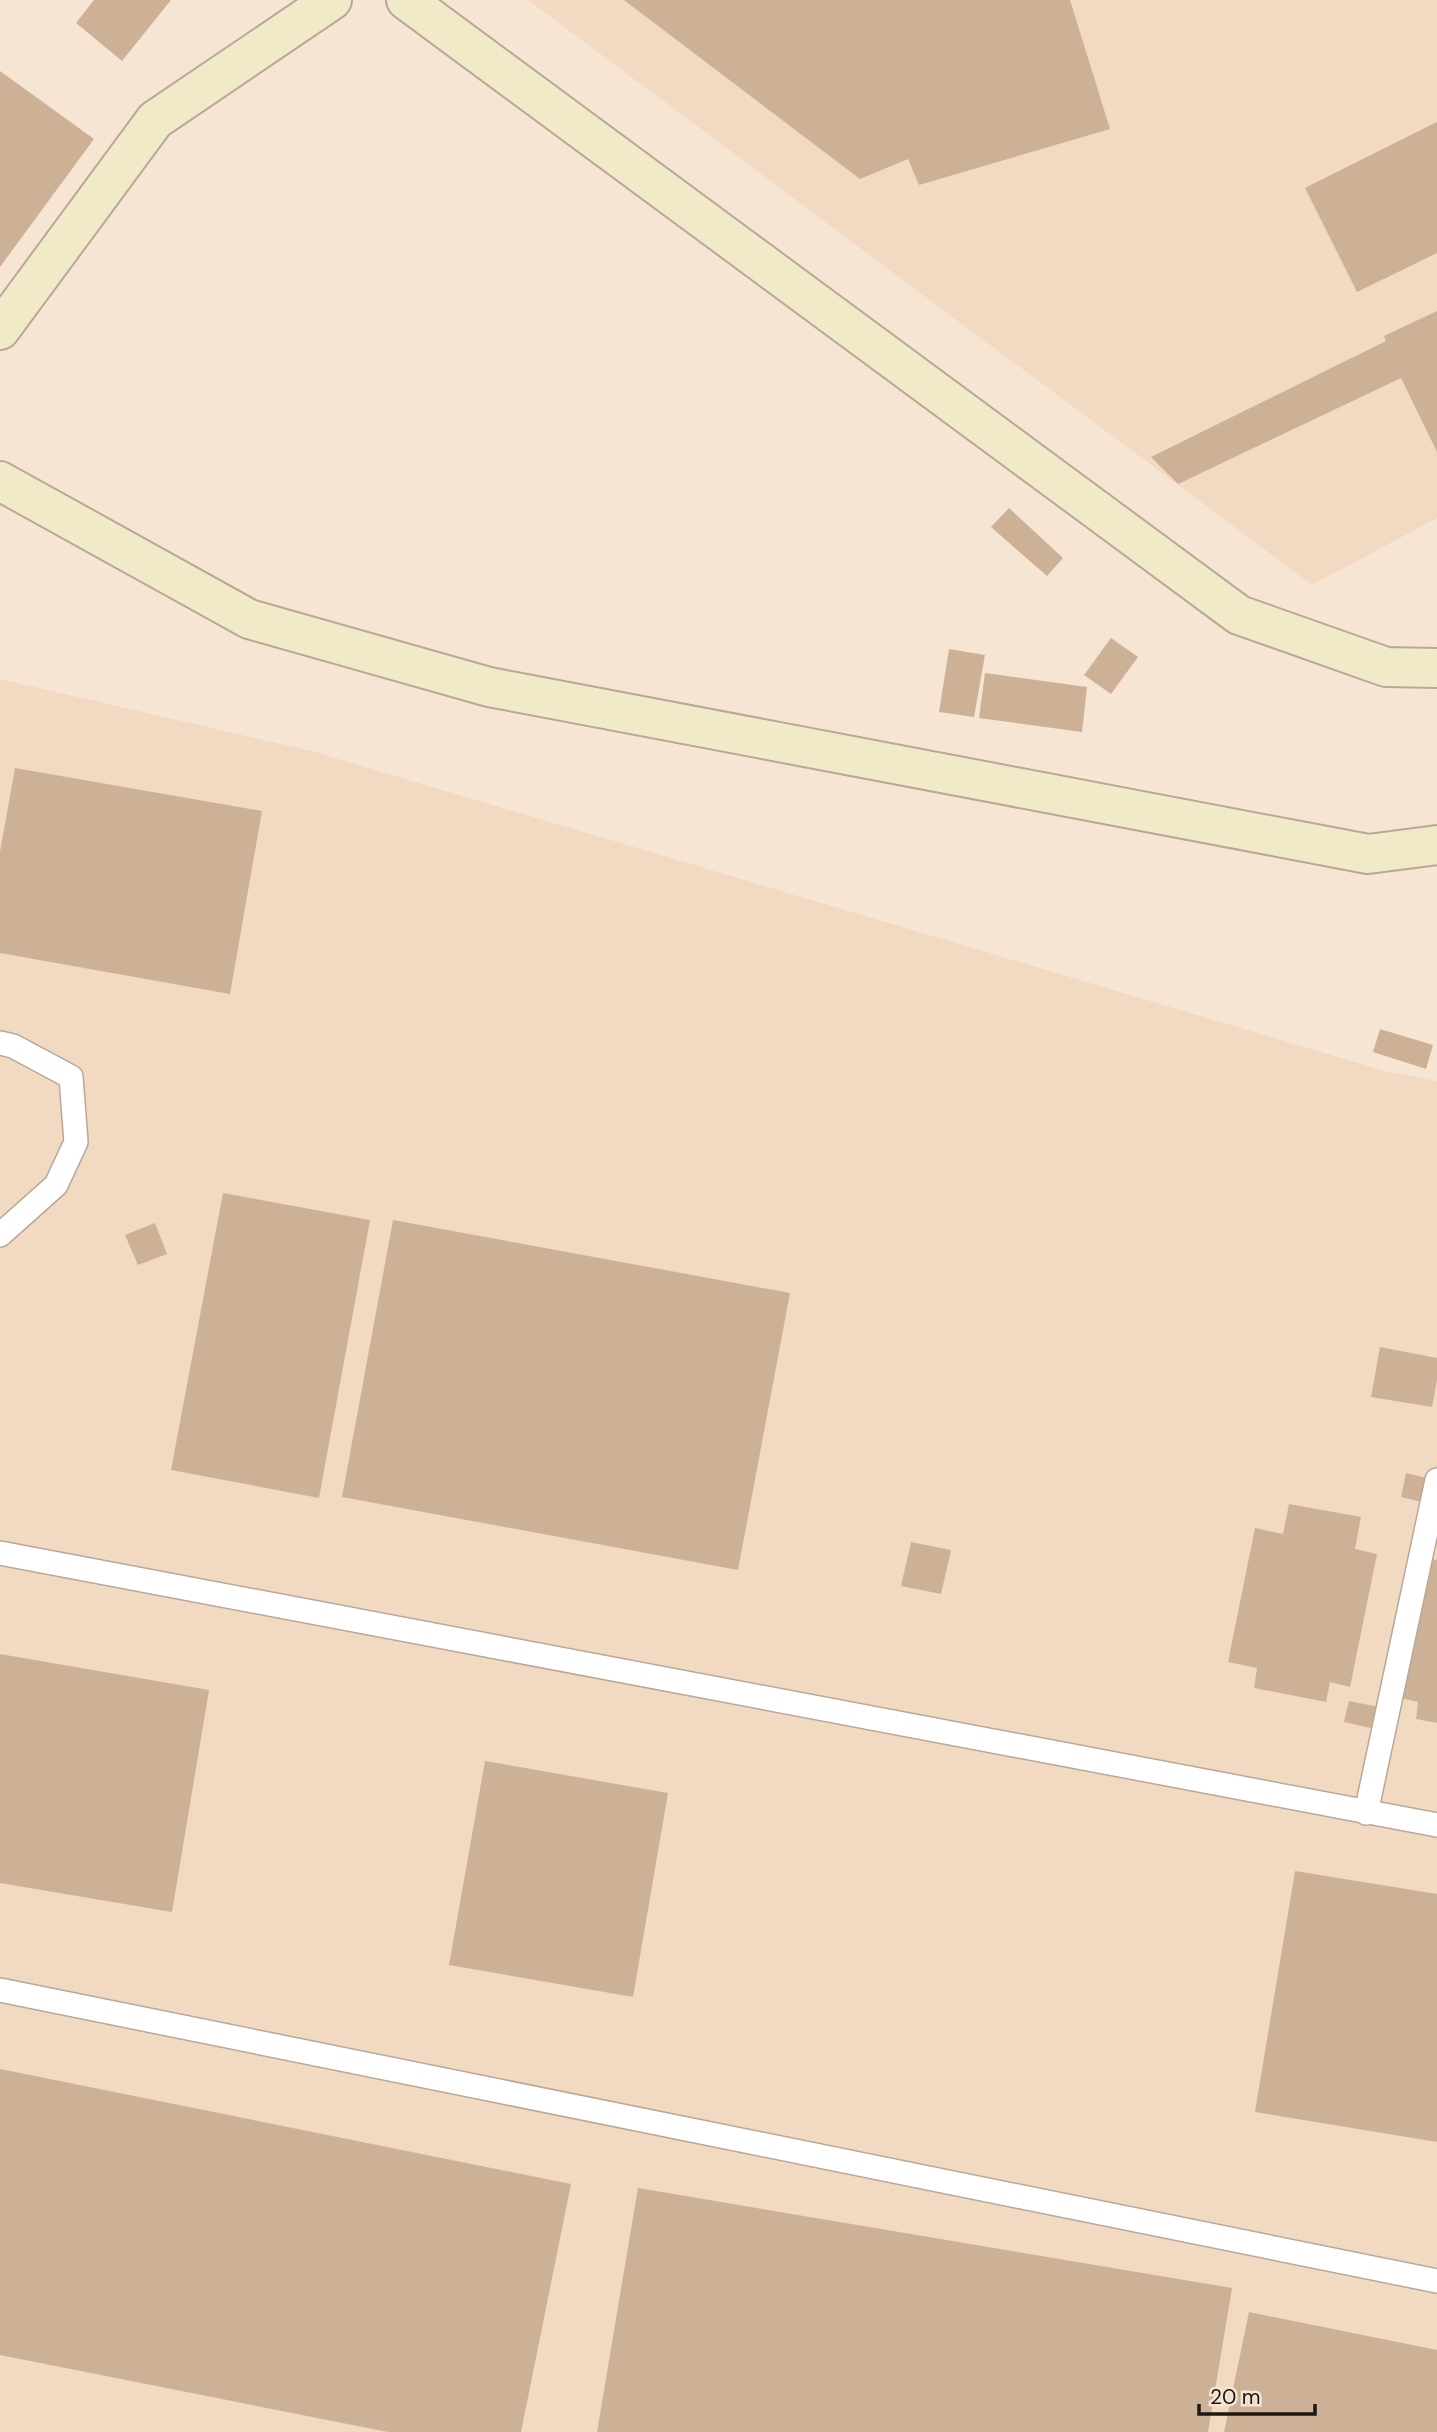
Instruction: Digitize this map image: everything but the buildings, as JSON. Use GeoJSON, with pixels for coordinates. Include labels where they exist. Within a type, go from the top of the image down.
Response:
{"type":"FeatureCollection","features":[{"type":"Feature","properties":{"kind":"street"},"geometry":{"type":"LineString","coordinates":[[0,330],[155,120],[332,0]]}},
{"type":"Feature","properties":{"kind":"street"},"geometry":{"type":"LineString","coordinates":[[407,0],[1239,615],[1386,667],[1437,668]]}},
{"type":"Feature","properties":{"kind":"street"},"geometry":{"type":"LineString","coordinates":[[0,481],[249,619],[489,687],[1368,854],[1437,845]]}},
{"type":"Feature","properties":{"kind":"lane"},"geometry":{"type":"LineString","coordinates":[[0,1044],[13,1046],[71,1077],[76,1142],[56,1185],[0,1235]]}},
{"type":"Feature","properties":{"kind":"lane"},"geometry":{"type":"LineString","coordinates":[[1366,1812],[1437,1480]]}},
{"type":"Feature","properties":{"kind":"lane"},"geometry":{"type":"LineString","coordinates":[[0,1553],[1437,1825]]}},
{"type":"Feature","properties":{"kind":"lane"},"geometry":{"type":"LineString","coordinates":[[0,1990],[1437,2281]]}},
{"type":"Feature","properties":{"kind":"shaded area"},"geometry":{"type":"Polygon","coordinates":[[[528,0],[1437,0],[1437,518],[1312,585],[528,0]]]}},
{"type":"Feature","properties":{"kind":"shaded area"},"geometry":{"type":"Polygon","coordinates":[[[0,679],[315,752],[1385,1071],[1437,1081],[1437,2432],[0,2432],[0,679]]]}}]}
